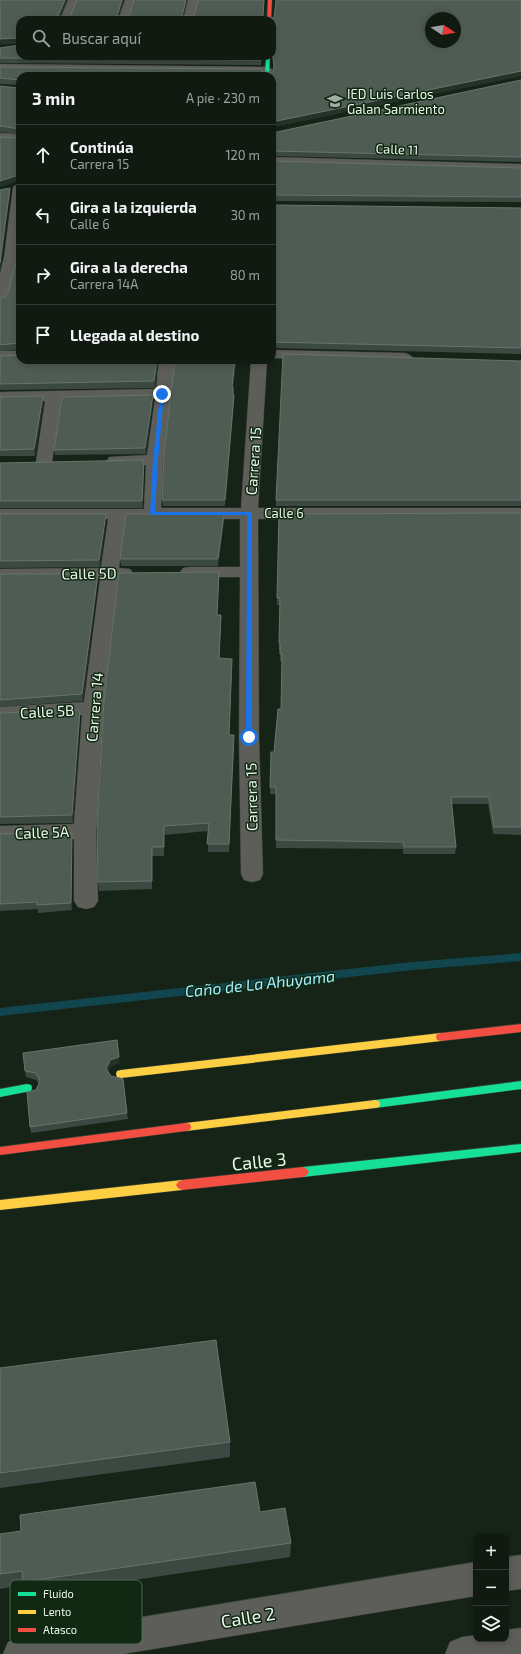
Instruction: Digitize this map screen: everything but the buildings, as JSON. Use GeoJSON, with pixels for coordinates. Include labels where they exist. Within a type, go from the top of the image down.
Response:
{"type":"FeatureCollection","features":[{"type":"Feature","properties":{"kind":"main road"},"geometry":{"type":"LineString","coordinates":[[269,16],[270,0]]}},
{"type":"Feature","properties":{"kind":"main road"},"geometry":{"type":"LineString","coordinates":[[268,60],[268,72]]}},
{"type":"Feature","properties":{"kind":"main road"},"geometry":{"type":"LineString","coordinates":[[122,1074],[521,1028]]}},
{"type":"Feature","properties":{"kind":"main road"},"geometry":{"type":"LineString","coordinates":[[0,1151],[521,1085]]}},
{"type":"Feature","properties":{"kind":"main road"},"geometry":{"type":"LineString","coordinates":[[0,1093],[27,1088]]}},
{"type":"Feature","properties":{"kind":"main road","name":"Calle 3"},"geometry":{"type":"LineString","coordinates":[[0,1205],[521,1148]]}},
{"type":"Feature","properties":{"kind":"street"},"geometry":{"type":"LineString","coordinates":[[67,16],[73,0]]}},
{"type":"Feature","properties":{"kind":"street"},"geometry":{"type":"LineString","coordinates":[[124,16],[130,0]]}},
{"type":"Feature","properties":{"kind":"street"},"geometry":{"type":"LineString","coordinates":[[189,16],[193,0]]}},
{"type":"Feature","properties":{"kind":"street"},"geometry":{"type":"LineString","coordinates":[[0,67],[50,61],[250,72]]}},
{"type":"Feature","properties":{"kind":"street"},"geometry":{"type":"LineString","coordinates":[[0,138],[16,138]]}},
{"type":"Feature","properties":{"kind":"street","name":"Calle 11"},"geometry":{"type":"LineString","coordinates":[[276,161],[521,168]]}},
{"type":"Feature","properties":{"kind":"street"},"geometry":{"type":"LineString","coordinates":[[5,295],[15,257],[15,188]]}},
{"type":"Feature","properties":{"kind":"street"},"geometry":{"type":"LineString","coordinates":[[276,354],[423,359]]}},
{"type":"Feature","properties":{"kind":"street"},"geometry":{"type":"LineString","coordinates":[[0,356],[16,356]]}},
{"type":"Feature","properties":{"kind":"street"},"geometry":{"type":"LineString","coordinates":[[152,514],[155,460],[166,364]]}},
{"type":"Feature","properties":{"kind":"street","name":"Carrera 15"},"geometry":{"type":"LineString","coordinates":[[252,874],[249,737],[249,513],[259,364]]}},
{"type":"Feature","properties":{"kind":"street"},"geometry":{"type":"LineString","coordinates":[[0,397],[162,394]]}},
{"type":"Feature","properties":{"kind":"street"},"geometry":{"type":"LineString","coordinates":[[45,462],[54,396]]}},
{"type":"Feature","properties":{"kind":"street"},"geometry":{"type":"LineString","coordinates":[[100,461],[155,460]]}},
{"type":"Feature","properties":{"kind":"street","name":"Calle 6"},"geometry":{"type":"LineString","coordinates":[[0,514],[521,513]]}},
{"type":"Feature","properties":{"kind":"street","name":"Carrera 14"},"geometry":{"type":"LineString","coordinates":[[86,900],[85,831],[93,708],[117,514]]}},
{"type":"Feature","properties":{"kind":"street","name":"Calle 5D"},"geometry":{"type":"LineString","coordinates":[[0,574],[140,572]]}},
{"type":"Feature","properties":{"kind":"street"},"geometry":{"type":"LineString","coordinates":[[172,572],[250,572]]}},
{"type":"Feature","properties":{"kind":"street","name":"Calle 5B"},"geometry":{"type":"LineString","coordinates":[[0,713],[93,708]]}},
{"type":"Feature","properties":{"kind":"street","name":"Calle 5A"},"geometry":{"type":"LineString","coordinates":[[0,833],[85,831]]}},
{"type":"Feature","properties":{"kind":"street"},"geometry":{"type":"LineString","coordinates":[[509,1574],[521,1572]]}},
{"type":"Feature","properties":{"kind":"street","name":"Calle 2"},"geometry":{"type":"LineString","coordinates":[[142,1634],[473,1579]]}},
{"type":"Feature","properties":{"kind":"street","name":"Calle 2"},"geometry":{"type":"LineString","coordinates":[[20,1654],[81,1644]]}},
{"type":"Feature","properties":{"kind":"street"},"geometry":{"type":"LineString","coordinates":[[462,1654],[521,1644]]}},
{"type":"Feature","properties":{"kind":"waterway","name":"Caño de La Ahuyama"},"geometry":{"type":"LineString","coordinates":[[0,1012],[412,966],[521,957]]}},
{"type":"Feature","properties":{"kind":"traffic: fast"},"geometry":{"type":"LineString","coordinates":[[267,72],[268,60]]}},
{"type":"Feature","properties":{"kind":"traffic: fast"},"geometry":{"type":"LineString","coordinates":[[375,1104],[521,1085]]}},
{"type":"Feature","properties":{"kind":"traffic: fast"},"geometry":{"type":"LineString","coordinates":[[0,1093],[27,1088]]}},
{"type":"Feature","properties":{"kind":"traffic: fast"},"geometry":{"type":"LineString","coordinates":[[303,1172],[521,1148]]}},
{"type":"Feature","properties":{"kind":"traffic: slow"},"geometry":{"type":"LineString","coordinates":[[121,1074],[441,1037]]}},
{"type":"Feature","properties":{"kind":"traffic: slow"},"geometry":{"type":"LineString","coordinates":[[186,1127],[375,1104]]}},
{"type":"Feature","properties":{"kind":"traffic: slow"},"geometry":{"type":"LineString","coordinates":[[0,1205],[182,1185]]}},
{"type":"Feature","properties":{"kind":"traffic: jam"},"geometry":{"type":"LineString","coordinates":[[269,16],[270,0]]}},
{"type":"Feature","properties":{"kind":"traffic: jam"},"geometry":{"type":"LineString","coordinates":[[441,1037],[521,1028]]}},
{"type":"Feature","properties":{"kind":"traffic: jam"},"geometry":{"type":"LineString","coordinates":[[0,1151],[186,1127]]}},
{"type":"Feature","properties":{"kind":"traffic: jam"},"geometry":{"type":"LineString","coordinates":[[182,1185],[303,1172]]}},
{"type":"Feature","properties":{"kind":"place","name":"IED Luis Carlos Galan Sarmiento"},"geometry":{"type":"Point","coordinates":[335,101]}},
{"type":"Feature","properties":{"kind":"route"},"geometry":{"type":"LineString","coordinates":[[162,394],[155,460],[152,514],[249,513],[249,737]]}}]}
